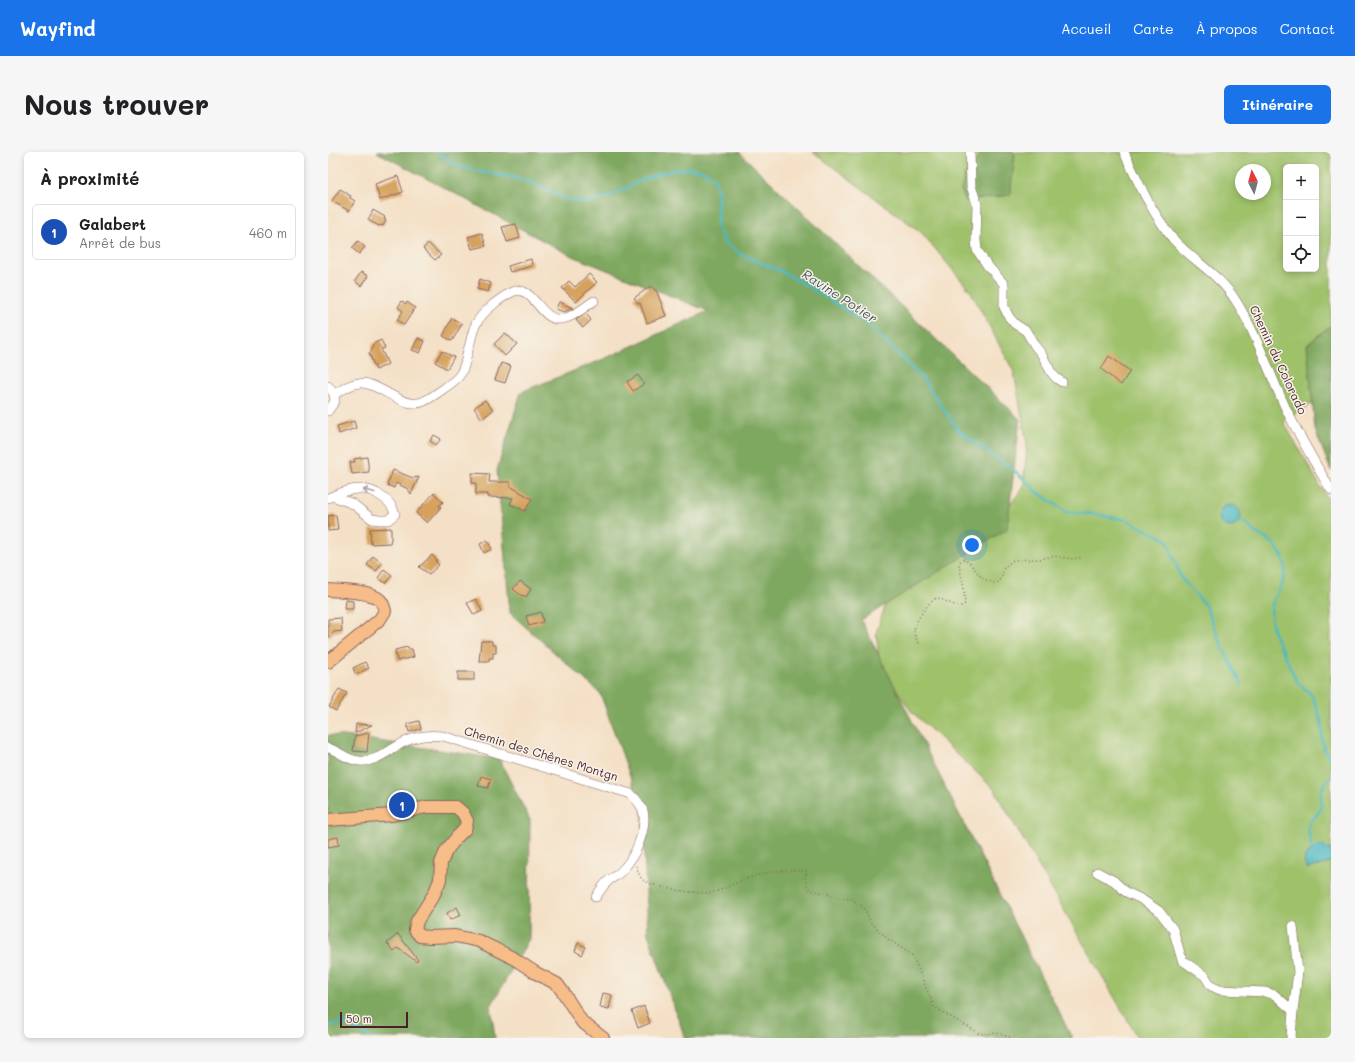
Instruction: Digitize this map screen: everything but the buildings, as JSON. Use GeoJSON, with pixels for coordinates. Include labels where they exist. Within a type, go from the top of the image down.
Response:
{"type":"FeatureCollection","features":[{"type":"Feature","properties":{"kind":"main road"},"geometry":{"type":"LineString","coordinates":[[328,590],[353,591],[372,596],[380,599],[385,611],[380,619],[328,662]]}},
{"type":"Feature","properties":{"kind":"main road"},"geometry":{"type":"LineString","coordinates":[[328,820],[392,815],[426,807],[456,807],[463,813],[467,821],[465,830],[457,837],[446,851],[441,863],[440,880],[434,894],[417,921],[416,930],[420,936],[455,936],[479,941],[513,958],[536,973],[557,984],[582,1022],[603,1038]]}},
{"type":"Feature","properties":{"kind":"street"},"geometry":{"type":"LineString","coordinates":[[970,152],[971,186],[977,204],[977,250],[1004,284],[1004,307],[1009,317],[1015,324],[1026,331],[1056,378],[1062,382]]}},
{"type":"Feature","properties":{"kind":"street","name":"Chemin du Colorado"},"geometry":{"type":"LineString","coordinates":[[1124,152],[1148,201],[1174,239],[1214,276],[1234,298],[1249,322],[1288,412],[1312,459],[1331,490]]}},
{"type":"Feature","properties":{"kind":"street"},"geometry":{"type":"LineString","coordinates":[[334,394],[350,385],[361,383],[372,385],[401,400],[413,403],[421,402],[432,397],[459,376],[466,360],[475,325],[485,311],[513,292],[520,290],[527,293],[548,316],[556,319],[572,316],[594,301]]}},
{"type":"Feature","properties":{"kind":"street"},"geometry":{"type":"LineString","coordinates":[[328,386],[334,394],[335,401],[328,411]]}},
{"type":"Feature","properties":{"kind":"street"},"geometry":{"type":"LineString","coordinates":[[369,489],[387,500],[394,508],[396,514],[388,520],[372,519],[352,504],[331,497],[346,491],[369,489]]}},
{"type":"Feature","properties":{"kind":"street","name":"Chemin des Chênes Montgn"},"geometry":{"type":"LineString","coordinates":[[328,748],[348,759],[359,762],[375,760],[411,739],[422,736],[443,736],[631,794],[640,803],[644,812],[645,819],[641,838],[633,856],[618,874],[606,882],[596,897]]}},
{"type":"Feature","properties":{"kind":"street"},"geometry":{"type":"LineString","coordinates":[[1097,872],[1114,881],[1126,892],[1141,899],[1159,911],[1172,929],[1182,960],[1205,976],[1211,986],[1215,989],[1265,992],[1275,995],[1292,1011]]}},
{"type":"Feature","properties":{"kind":"street"},"geometry":{"type":"LineString","coordinates":[[1291,1038],[1292,1011],[1298,972],[1293,926]]}},
{"type":"Feature","properties":{"kind":"path"},"geometry":{"type":"LineString","coordinates":[[919,643],[915,636],[914,629],[930,601],[934,598],[938,598],[959,607],[965,604],[964,588],[959,565],[961,560],[964,559],[969,562],[982,578],[993,583],[999,582],[1002,577],[1003,569],[1013,560],[1040,559],[1054,556],[1073,559],[1083,557]]}},
{"type":"Feature","properties":{"kind":"path"},"geometry":{"type":"LineString","coordinates":[[633,856],[640,876],[643,880],[658,886],[693,892],[709,893],[720,890],[773,870],[792,869],[807,871],[804,878],[805,884],[810,890],[852,900],[865,909],[871,923],[888,939],[914,956],[934,1007],[980,1034],[996,1033],[1013,1038]]}},
{"type":"Feature","properties":{"kind":"green space"},"geometry":{"type":"Polygon","coordinates":[[[377,152],[739,152],[1020,419],[1007,529],[861,620],[1072,1038],[685,1038],[648,934],[642,809],[600,693],[510,613],[497,470],[521,392],[606,358],[708,311],[570,255],[377,152]]]}},
{"type":"Feature","properties":{"kind":"green space"},"geometry":{"type":"Polygon","coordinates":[[[813,152],[1331,152],[1331,392],[1283,421],[1331,505],[1331,1038],[1138,1038],[994,789],[911,711],[880,665],[876,633],[887,601],[996,519],[1023,489],[1027,444],[1014,372],[971,292],[922,233],[813,152]]]}},
{"type":"Feature","properties":{"kind":"green space"},"geometry":{"type":"Polygon","coordinates":[[[983,152],[1013,152],[1015,155],[1010,195],[966,201],[961,190],[965,175],[983,152]]]}},
{"type":"Feature","properties":{"kind":"green space"},"geometry":{"type":"Polygon","coordinates":[[[1331,325],[1331,471],[1315,430],[1307,345],[1331,325]]]}},
{"type":"Feature","properties":{"kind":"green space"},"geometry":{"type":"Polygon","coordinates":[[[328,735],[345,736],[499,759],[530,820],[529,939],[491,1006],[495,1038],[328,1038],[328,735]]]}},
{"type":"Feature","properties":{"kind":"water"},"geometry":{"type":"Polygon","coordinates":[[[1230,505],[1238,508],[1241,516],[1238,524],[1230,527],[1222,524],[1219,516],[1222,508],[1230,505]]]}},
{"type":"Feature","properties":{"kind":"water"},"geometry":{"type":"Polygon","coordinates":[[[1320,845],[1331,850],[1331,862],[1307,869],[1304,861],[1307,854],[1309,851],[1320,845]]]}},
{"type":"Feature","properties":{"kind":"waterway","name":"Ravine Potier"},"geometry":{"type":"LineString","coordinates":[[438,152],[459,166],[533,183],[566,199],[587,203],[610,196],[646,178],[669,171],[688,168],[702,170],[715,179],[718,195],[717,226],[724,242],[742,255],[783,272],[826,297],[871,327],[922,378],[959,431],[1015,471],[1039,493],[1066,512],[1093,514],[1127,520],[1167,540],[1181,578],[1205,605],[1223,648],[1242,685]]}},
{"type":"Feature","properties":{"kind":"waterway"},"geometry":{"type":"LineString","coordinates":[[1241,520],[1254,532],[1272,542],[1283,557],[1285,564],[1285,575],[1281,587],[1272,604],[1271,615],[1273,631],[1297,682],[1310,693],[1313,698],[1322,724],[1322,740],[1324,749],[1331,761]]}},
{"type":"Feature","properties":{"kind":"waterway"},"geometry":{"type":"LineString","coordinates":[[1312,849],[1308,830],[1310,821],[1316,816],[1321,808],[1321,791],[1331,776]]}},
{"type":"Feature","properties":{"kind":"waterway"},"geometry":{"type":"LineString","coordinates":[[328,1026],[343,1022],[367,1035],[369,1038]]}},
{"type":"Feature","properties":{"kind":"place","name":"Galabert"},"geometry":{"type":"Point","coordinates":[402,805]}}]}
